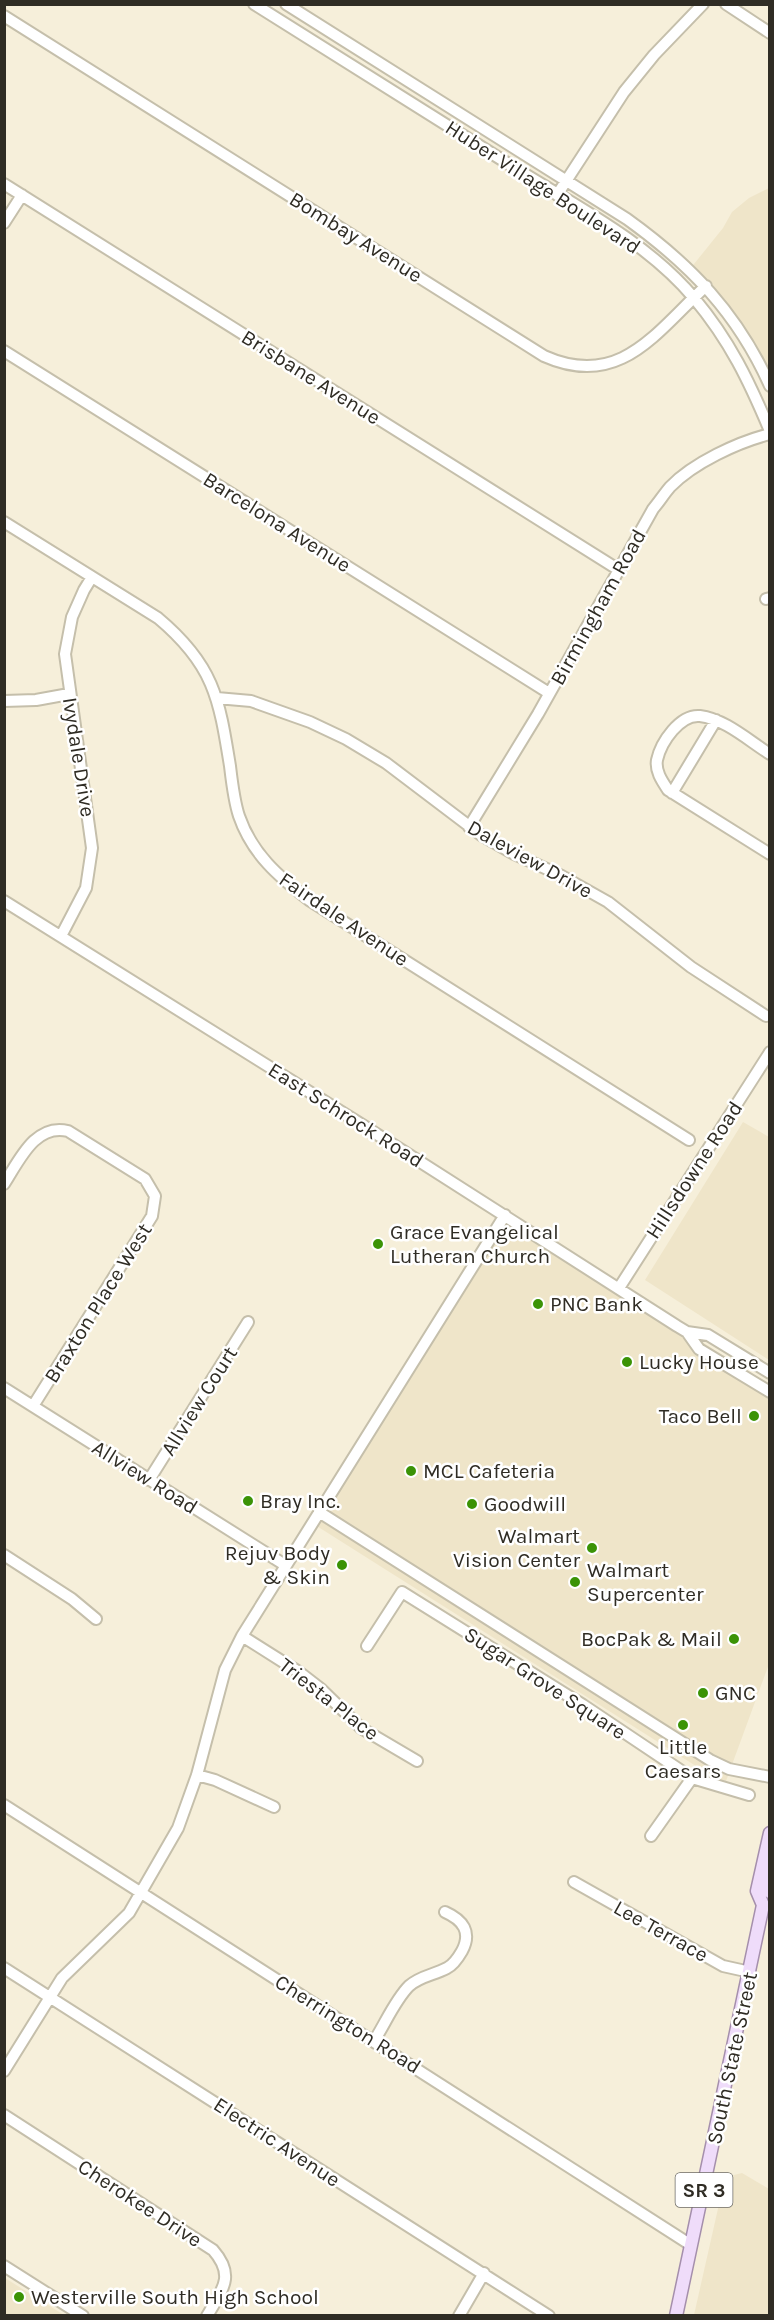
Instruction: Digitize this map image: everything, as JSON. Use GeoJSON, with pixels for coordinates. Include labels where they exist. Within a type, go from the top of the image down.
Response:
{"type":"FeatureCollection","features":[{"type":"Feature","properties":{"kind":"main road"},"geometry":{"type":"LineString","coordinates":[[768,1838],[770,1859]]}},
{"type":"Feature","properties":{"kind":"main road","name":"South State Street"},"geometry":{"type":"LineString","coordinates":[[676,2316],[766,1902],[757,1892],[768,1838]]}},
{"type":"Feature","properties":{"kind":"main road"},"geometry":{"type":"LineString","coordinates":[[770,1867],[766,1883],[766,1889],[770,1892]]}},
{"type":"Feature","properties":{"kind":"street","name":"Huber Village Boulevard"},"geometry":{"type":"LineString","coordinates":[[254,4],[647,254],[694,298],[718,329],[741,365],[770,433]]}},
{"type":"Feature","properties":{"kind":"street","name":"Huber Village Boulevard"},"geometry":{"type":"LineString","coordinates":[[286,4],[567,180],[657,240],[706,286],[750,346],[770,386]]}},
{"type":"Feature","properties":{"kind":"street"},"geometry":{"type":"LineString","coordinates":[[557,195],[635,77],[703,4]]}},
{"type":"Feature","properties":{"kind":"street"},"geometry":{"type":"LineString","coordinates":[[726,4],[770,33]]}},
{"type":"Feature","properties":{"kind":"street","name":"Bombay Avenue"},"geometry":{"type":"LineString","coordinates":[[4,16],[544,356],[561,364],[582,367],[622,360],[648,342],[706,286]]}},
{"type":"Feature","properties":{"kind":"street","name":"Brisbane Avenue"},"geometry":{"type":"LineString","coordinates":[[4,184],[618,570]]}},
{"type":"Feature","properties":{"kind":"street"},"geometry":{"type":"LineString","coordinates":[[4,223],[22,195]]}},
{"type":"Feature","properties":{"kind":"street","name":"Barcelona Avenue"},"geometry":{"type":"LineString","coordinates":[[4,351],[549,693]]}},
{"type":"Feature","properties":{"kind":"street","name":"Birmingham Road"},"geometry":{"type":"LineString","coordinates":[[469,827],[549,693],[653,509],[671,487],[694,467],[770,433]]}},
{"type":"Feature","properties":{"kind":"street","name":"Fairdale Avenue"},"geometry":{"type":"LineString","coordinates":[[4,522],[158,618],[177,634],[207,672],[218,698],[239,816],[255,848],[280,878],[309,900],[689,1140]]}},
{"type":"Feature","properties":{"kind":"street","name":"Ivydale Drive"},"geometry":{"type":"LineString","coordinates":[[61,936],[86,888],[92,848],[65,654],[72,617],[92,577]]}},
{"type":"Feature","properties":{"kind":"street"},"geometry":{"type":"LineString","coordinates":[[4,701],[36,700],[69,694]]}},
{"type":"Feature","properties":{"kind":"street","name":"Daleview Drive"},"geometry":{"type":"LineString","coordinates":[[218,698],[251,700],[310,722],[346,739],[386,763],[469,827],[514,854],[560,875],[608,902],[691,967],[766,1016]]}},
{"type":"Feature","properties":{"kind":"street"},"geometry":{"type":"LineString","coordinates":[[770,754],[716,720],[692,716],[666,739],[657,761],[659,777],[668,790],[770,854]]}},
{"type":"Feature","properties":{"kind":"street"},"geometry":{"type":"LineString","coordinates":[[672,793],[716,720]]}},
{"type":"Feature","properties":{"kind":"street","name":"East Schrock Road"},"geometry":{"type":"LineString","coordinates":[[4,901],[619,1288],[687,1332],[699,1348],[770,1392]]}},
{"type":"Feature","properties":{"kind":"street","name":"Hillsdowne Road"},"geometry":{"type":"LineString","coordinates":[[619,1288],[770,1052]]}},
{"type":"Feature","properties":{"kind":"street","name":"Braxton Place West"},"geometry":{"type":"LineString","coordinates":[[4,1184],[32,1142],[51,1130],[60,1129],[68,1131],[145,1179],[155,1196],[152,1216],[33,1406]]}},
{"type":"Feature","properties":{"kind":"street"},"geometry":{"type":"LineString","coordinates":[[4,2071],[62,1978],[129,1913],[142,1893],[178,1828],[196,1775],[225,1670],[242,1636],[505,1215]]}},
{"type":"Feature","properties":{"kind":"street","name":"Allview Court"},"geometry":{"type":"LineString","coordinates":[[149,1480],[248,1322]]}},
{"type":"Feature","properties":{"kind":"street","name":"East Schrock Road"},"geometry":{"type":"LineString","coordinates":[[687,1332],[708,1335],[770,1373]]}},
{"type":"Feature","properties":{"kind":"street","name":"Allview Road"},"geometry":{"type":"LineString","coordinates":[[4,1388],[285,1565]]}},
{"type":"Feature","properties":{"kind":"street"},"geometry":{"type":"LineString","coordinates":[[319,1512],[710,1760],[729,1768],[770,1777]]}},
{"type":"Feature","properties":{"kind":"street"},"geometry":{"type":"LineString","coordinates":[[4,1555],[72,1599],[96,1618]]}},
{"type":"Feature","properties":{"kind":"street","name":"Sugar Grove Square"},"geometry":{"type":"LineString","coordinates":[[367,1646],[402,1592],[583,1705],[693,1778],[749,1795]]}},
{"type":"Feature","properties":{"kind":"street","name":"Triesta Place"},"geometry":{"type":"LineString","coordinates":[[242,1636],[314,1683],[361,1728],[417,1761]]}},
{"type":"Feature","properties":{"kind":"street"},"geometry":{"type":"LineString","coordinates":[[196,1775],[215,1780],[274,1807]]}},
{"type":"Feature","properties":{"kind":"street"},"geometry":{"type":"LineString","coordinates":[[651,1836],[693,1778]]}},
{"type":"Feature","properties":{"kind":"street","name":"Cherrington Road"},"geometry":{"type":"LineString","coordinates":[[4,1805],[691,2245]]}},
{"type":"Feature","properties":{"kind":"street","name":"Lee Terrace"},"geometry":{"type":"LineString","coordinates":[[574,1882],[723,1966],[750,1972]]}},
{"type":"Feature","properties":{"kind":"street"},"geometry":{"type":"LineString","coordinates":[[374,2041],[407,1988],[424,1977],[448,1968],[463,1950],[467,1939],[464,1927],[456,1917],[445,1912]]}},
{"type":"Feature","properties":{"kind":"street","name":"Electric Avenue"},"geometry":{"type":"LineString","coordinates":[[4,1968],[549,2316]]}},
{"type":"Feature","properties":{"kind":"street","name":"Cherokee Drive"},"geometry":{"type":"LineString","coordinates":[[4,2115],[213,2250],[222,2260],[226,2272],[224,2285],[207,2316]]}},
{"type":"Feature","properties":{"kind":"street"},"geometry":{"type":"LineString","coordinates":[[4,2266],[83,2316]]}},
{"type":"Feature","properties":{"kind":"street"},"geometry":{"type":"LineString","coordinates":[[459,2316],[484,2273]]}},
{"type":"Feature","properties":{"kind":"shaded area"},"geometry":{"type":"Polygon","coordinates":[[[769,188],[769,386],[761,367],[690,269],[723,228],[732,212],[749,198],[769,188]]]}},
{"type":"Feature","properties":{"kind":"shaded area"},"geometry":{"type":"Polygon","coordinates":[[[743,1122],[769,1137],[769,1360],[645,1280],[743,1122]]]}},
{"type":"Feature","properties":{"kind":"shaded area"},"geometry":{"type":"Polygon","coordinates":[[[505,1215],[769,1385],[769,1664],[726,1781],[718,1780],[312,1523],[505,1215]]]}},
{"type":"Feature","properties":{"kind":"shaded area"},"geometry":{"type":"Polygon","coordinates":[[[742,2173],[769,2189],[769,2315],[694,2315],[724,2182],[742,2173]]]}},
{"type":"Feature","properties":{"kind":"shaded area","name":"Westerville South High School"},"geometry":{"type":"Polygon","coordinates":[[[5,2278],[64,2315],[5,2315],[5,2278]]]}},
{"type":"Feature","properties":{"kind":"place","name":"Grace Evangelical Lutheran Church"},"geometry":{"type":"Point","coordinates":[378,1244]}},
{"type":"Feature","properties":{"kind":"place","name":"PNC Bank"},"geometry":{"type":"Point","coordinates":[538,1304]}},
{"type":"Feature","properties":{"kind":"place","name":"Lucky House"},"geometry":{"type":"Point","coordinates":[627,1362]}},
{"type":"Feature","properties":{"kind":"place","name":"Taco Bell"},"geometry":{"type":"Point","coordinates":[754,1416]}},
{"type":"Feature","properties":{"kind":"place","name":"MCL Cafeteria"},"geometry":{"type":"Point","coordinates":[411,1471]}},
{"type":"Feature","properties":{"kind":"place","name":"Bray Inc."},"geometry":{"type":"Point","coordinates":[248,1501]}},
{"type":"Feature","properties":{"kind":"place","name":"Goodwill"},"geometry":{"type":"Point","coordinates":[472,1504]}},
{"type":"Feature","properties":{"kind":"place","name":"Walmart Vision Center"},"geometry":{"type":"Point","coordinates":[592,1548]}},
{"type":"Feature","properties":{"kind":"place","name":"Rejuv Body & Skin"},"geometry":{"type":"Point","coordinates":[342,1565]}},
{"type":"Feature","properties":{"kind":"place","name":"Walmart Supercenter"},"geometry":{"type":"Point","coordinates":[575,1582]}},
{"type":"Feature","properties":{"kind":"place","name":"BocPak & Mail"},"geometry":{"type":"Point","coordinates":[734,1639]}},
{"type":"Feature","properties":{"kind":"place","name":"GNC"},"geometry":{"type":"Point","coordinates":[703,1693]}},
{"type":"Feature","properties":{"kind":"place","name":"Little Caesars"},"geometry":{"type":"Point","coordinates":[683,1725]}},
{"type":"Feature","properties":{"kind":"place","name":"Westerville South High School"},"geometry":{"type":"Point","coordinates":[19,2297]}}]}
